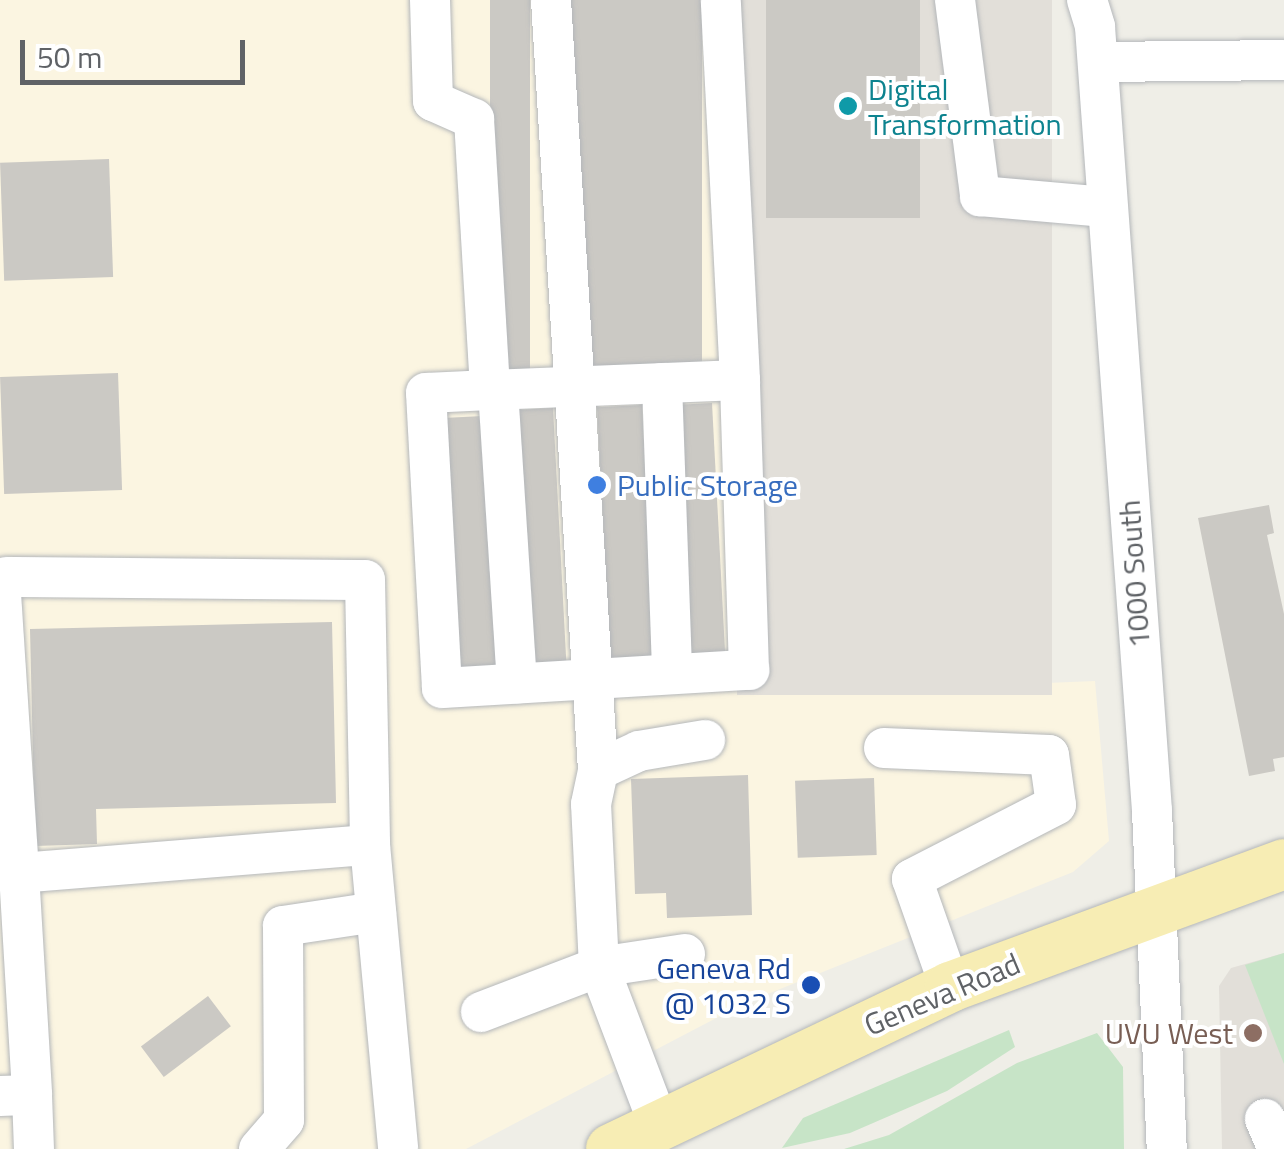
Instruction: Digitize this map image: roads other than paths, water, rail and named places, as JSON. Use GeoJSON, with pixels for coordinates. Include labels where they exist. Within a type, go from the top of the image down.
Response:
{"type":"FeatureCollection","features":[{"type":"Feature","properties":{"kind":"main road","name":"Geneva Road"},"geometry":{"type":"LineString","coordinates":[[610,1149],[950,988],[1284,864]]}},
{"type":"Feature","properties":{"kind":"street"},"geometry":{"type":"LineString","coordinates":[[430,0],[433,101],[474,119],[517,684]]}},
{"type":"Feature","properties":{"kind":"street"},"geometry":{"type":"LineString","coordinates":[[552,0],[598,770],[591,804],[600,967],[659,1125]]}},
{"type":"Feature","properties":{"kind":"street"},"geometry":{"type":"LineString","coordinates":[[721,0],[740,380],[749,670],[442,688],[426,392],[740,380]]}},
{"type":"Feature","properties":{"kind":"street"},"geometry":{"type":"LineString","coordinates":[[955,0],[980,196],[1106,207]]}},
{"type":"Feature","properties":{"kind":"street","name":"1000 South"},"geometry":{"type":"LineString","coordinates":[[1087,0],[1098,62],[1158,908],[1167,1149]]}},
{"type":"Feature","properties":{"kind":"street"},"geometry":{"type":"LineString","coordinates":[[1098,62],[1284,60]]}},
{"type":"Feature","properties":{"kind":"street"},"geometry":{"type":"LineString","coordinates":[[662,383],[672,674]]}},
{"type":"Feature","properties":{"kind":"street"},"geometry":{"type":"LineString","coordinates":[[34,1149],[16,1096],[19,873],[3,578],[365,580],[370,846],[398,1149]]}},
{"type":"Feature","properties":{"kind":"street"},"geometry":{"type":"LineString","coordinates":[[598,770],[639,750],[705,740]]}},
{"type":"Feature","properties":{"kind":"street"},"geometry":{"type":"LineString","coordinates":[[884,748],[1049,755],[1056,805],[912,879],[950,988]]}},
{"type":"Feature","properties":{"kind":"street"},"geometry":{"type":"LineString","coordinates":[[19,873],[370,846]]}},
{"type":"Feature","properties":{"kind":"street"},"geometry":{"type":"LineString","coordinates":[[259,1149],[284,1120],[283,926],[376,912]]}},
{"type":"Feature","properties":{"kind":"street"},"geometry":{"type":"LineString","coordinates":[[481,1012],[600,967],[685,954]]}},
{"type":"Feature","properties":{"kind":"street"},"geometry":{"type":"LineString","coordinates":[[1263,1149],[1265,1120],[1278,1149]]}},
{"type":"Feature","properties":{"kind":"place","name":"Digital Transformation"},"geometry":{"type":"Point","coordinates":[848,106]}},
{"type":"Feature","properties":{"kind":"place","name":"Public Storage"},"geometry":{"type":"Point","coordinates":[597,485]}},
{"type":"Feature","properties":{"kind":"place","name":"Geneva Rd @ 1032 S"},"geometry":{"type":"Point","coordinates":[811,985]}},
{"type":"Feature","properties":{"kind":"place","name":"UVU West"},"geometry":{"type":"Point","coordinates":[1253,1033]}}]}
